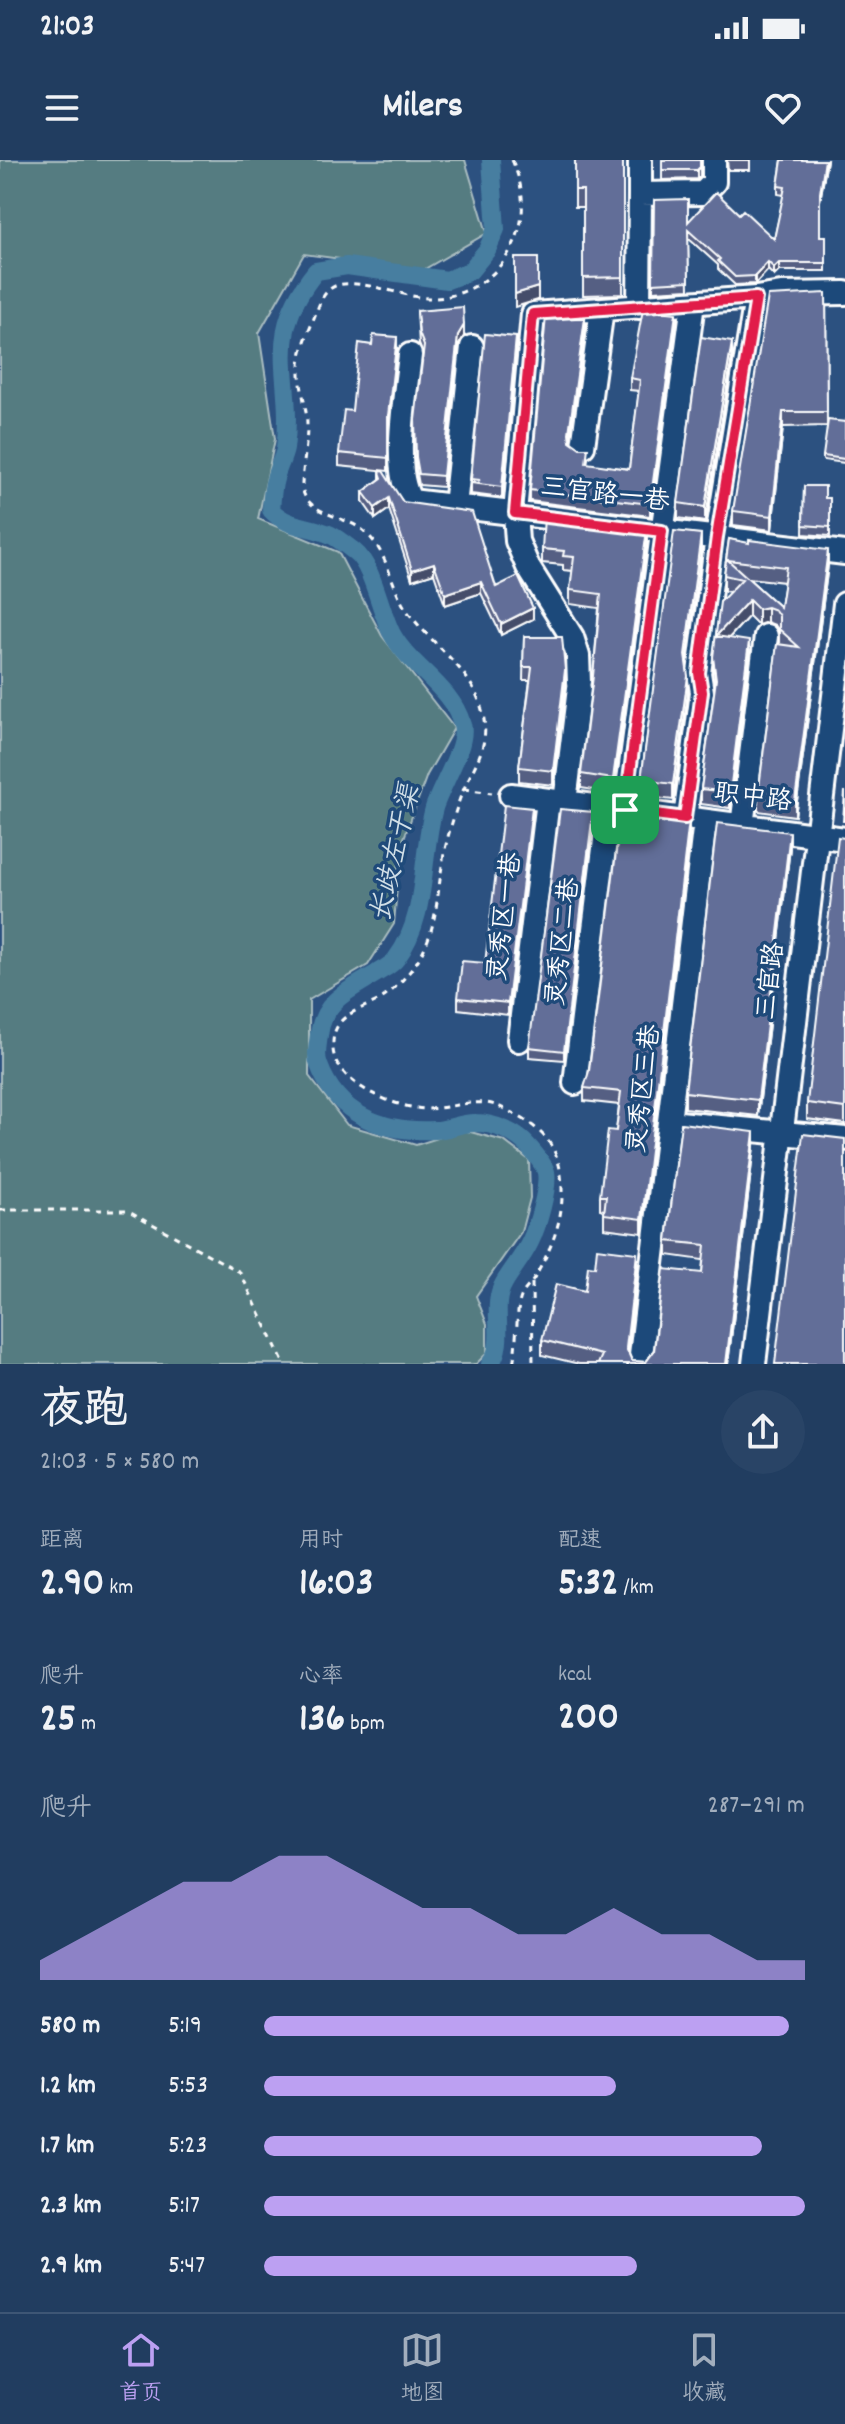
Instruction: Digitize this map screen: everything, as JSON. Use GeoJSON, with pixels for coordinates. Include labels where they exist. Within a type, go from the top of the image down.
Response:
{"type":"FeatureCollection","features":[{"type":"Feature","properties":{"kind":"street"},"geometry":{"type":"LineString","coordinates":[[639,307],[640,160]]}},
{"type":"Feature","properties":{"kind":"street"},"geometry":{"type":"LineString","coordinates":[[640,194],[703,193],[714,182],[714,160]]}},
{"type":"Feature","properties":{"kind":"street"},"geometry":{"type":"LineString","coordinates":[[583,446],[602,309],[781,294],[845,293]]}},
{"type":"Feature","properties":{"kind":"street","name":"灵秀区三巷"},"geometry":{"type":"LineString","coordinates":[[640,1364],[669,1122],[695,819],[702,692],[699,673],[717,537],[756,298]]}},
{"type":"Feature","properties":{"kind":"street","name":"灵秀区二巷"},"geometry":{"type":"LineString","coordinates":[[575,1083],[617,809],[641,686],[693,303]]}},
{"type":"Feature","properties":{"kind":"street","name":"灵秀区一巷"},"geometry":{"type":"LineString","coordinates":[[519,1040],[579,685],[578,656],[572,637],[528,567],[517,541],[515,513],[533,314],[602,309]]}},
{"type":"Feature","properties":{"kind":"street"},"geometry":{"type":"LineString","coordinates":[[455,506],[472,347]]}},
{"type":"Feature","properties":{"kind":"street","name":"三官路一巷"},"geometry":{"type":"LineString","coordinates":[[410,355],[401,438],[404,490],[411,501],[845,553]]}},
{"type":"Feature","properties":{"kind":"street","name":"三官路"},"geometry":{"type":"LineString","coordinates":[[754,1364],[845,604]]}},
{"type":"Feature","properties":{"kind":"street"},"geometry":{"type":"LineString","coordinates":[[742,826],[766,636]]}},
{"type":"Feature","properties":{"kind":"street","name":"职中路"},"geometry":{"type":"LineString","coordinates":[[511,795],[845,839]]}},
{"type":"Feature","properties":{"kind":"street"},"geometry":{"type":"LineString","coordinates":[[669,1122],[845,1139]]}},
{"type":"Feature","properties":{"kind":"path"},"geometry":{"type":"LineString","coordinates":[[512,160],[521,186],[523,208],[520,227],[508,256],[495,272],[464,292],[437,298],[338,284],[327,291],[321,300],[303,347],[300,364],[307,425],[302,486],[306,499],[317,509],[342,517],[370,536],[409,613],[456,664],[478,697],[485,723],[484,748],[464,789],[446,845],[438,907],[424,951],[399,984],[382,998],[350,1011],[334,1035],[333,1050],[344,1075],[383,1098],[426,1109],[467,1104],[499,1106],[545,1135],[556,1153],[562,1201],[558,1225],[549,1250],[519,1301],[513,1364]]}},
{"type":"Feature","properties":{"kind":"path"},"geometry":{"type":"LineString","coordinates":[[464,789],[511,795]]}},
{"type":"Feature","properties":{"kind":"path"},"geometry":{"type":"LineString","coordinates":[[0,1210],[127,1210],[240,1272],[284,1364]]}},
{"type":"Feature","properties":{"kind":"path"},"geometry":{"type":"LineString","coordinates":[[532,1283],[533,1364]]}},
{"type":"Feature","properties":{"kind":"green space"},"geometry":{"type":"Polygon","coordinates":[[[0,160],[465,160],[487,233],[423,270],[304,254],[259,333],[275,439],[258,519],[338,552],[382,636],[454,728],[427,775],[400,849],[394,924],[368,965],[309,1000],[309,1076],[347,1125],[416,1145],[463,1130],[504,1141],[529,1160],[530,1198],[521,1232],[476,1296],[487,1324],[487,1353],[476,1364],[0,1364],[0,160]]]}},
{"type":"Feature","properties":{"kind":"building"},"geometry":{"type":"Polygon","coordinates":[[[575,160],[623,160],[623,277],[583,278],[583,190],[575,190],[575,160]]]}},
{"type":"Feature","properties":{"kind":"building"},"geometry":{"type":"Polygon","coordinates":[[[662,160],[700,160],[700,167],[697,170],[662,170],[662,160]]]}},
{"type":"Feature","properties":{"kind":"building"},"geometry":{"type":"Polygon","coordinates":[[[782,160],[825,160],[820,193],[820,236],[826,236],[826,263],[779,263],[774,268],[768,262],[755,276],[735,277],[688,230],[689,281],[653,283],[654,200],[688,199],[688,222],[716,192],[739,214],[743,210],[774,239],[785,187],[778,186],[782,160]]]}},
{"type":"Feature","properties":{"kind":"building"},"geometry":{"type":"Polygon","coordinates":[[[515,258],[538,258],[538,287],[515,294],[515,258]]]}},
{"type":"Feature","properties":{"kind":"building"},"geometry":{"type":"Polygon","coordinates":[[[826,293],[827,412],[783,412],[772,516],[733,511],[768,296],[826,293]]]}},
{"type":"Feature","properties":{"kind":"building"},"geometry":{"type":"Polygon","coordinates":[[[463,307],[464,325],[458,335],[443,476],[419,474],[415,420],[424,346],[417,311],[463,307]]]}},
{"type":"Feature","properties":{"kind":"building"},"geometry":{"type":"Polygon","coordinates":[[[643,309],[676,313],[650,504],[530,490],[546,316],[585,318],[570,441],[580,448],[588,448],[586,463],[629,469],[640,380],[630,378],[643,309]]]}},
{"type":"Feature","properties":{"kind":"building"},"geometry":{"type":"Polygon","coordinates":[[[485,334],[516,337],[502,487],[471,483],[480,480],[471,479],[485,334]]]}},
{"type":"Feature","properties":{"kind":"building"},"geometry":{"type":"Polygon","coordinates":[[[373,335],[397,337],[388,416],[388,458],[339,453],[344,410],[352,411],[359,343],[372,345],[373,335]]]}},
{"type":"Feature","properties":{"kind":"building"},"geometry":{"type":"Polygon","coordinates":[[[701,337],[732,342],[705,507],[678,503],[701,337]]]}},
{"type":"Feature","properties":{"kind":"building"},"geometry":{"type":"Polygon","coordinates":[[[828,420],[845,422],[845,459],[823,456],[828,420]]]}},
{"type":"Feature","properties":{"kind":"building"},"geometry":{"type":"Polygon","coordinates":[[[383,471],[403,502],[472,512],[496,587],[518,576],[533,608],[501,624],[481,582],[445,594],[434,563],[412,570],[389,498],[375,508],[363,492],[382,478],[380,472],[383,471]]]}},
{"type":"Feature","properties":{"kind":"building"},"geometry":{"type":"Polygon","coordinates":[[[804,486],[825,486],[825,498],[830,498],[830,527],[803,525],[804,486]]]}},
{"type":"Feature","properties":{"kind":"building"},"geometry":{"type":"Polygon","coordinates":[[[544,517],[647,530],[613,779],[581,774],[601,594],[570,590],[574,557],[563,556],[564,551],[542,549],[544,517]]]}},
{"type":"Feature","properties":{"kind":"building"},"geometry":{"type":"Polygon","coordinates":[[[674,531],[701,534],[685,655],[688,676],[673,784],[641,780],[674,531]]]}},
{"type":"Feature","properties":{"kind":"building"},"geometry":{"type":"Polygon","coordinates":[[[729,539],[828,550],[795,801],[758,796],[777,644],[799,647],[779,629],[779,616],[775,610],[767,607],[758,609],[749,600],[716,636],[749,641],[730,792],[701,789],[716,679],[713,657],[720,602],[742,579],[724,575],[729,539]],[[728,560],[780,607],[786,567],[728,560]]]}},
{"type":"Feature","properties":{"kind":"building"},"geometry":{"type":"Polygon","coordinates":[[[524,637],[562,637],[565,670],[553,771],[519,767],[532,667],[523,667],[524,637]]]}},
{"type":"Feature","properties":{"kind":"building"},"geometry":{"type":"Polygon","coordinates":[[[504,805],[532,808],[508,1003],[458,998],[462,961],[485,963],[504,805]]]}},
{"type":"Feature","properties":{"kind":"building"},"geometry":{"type":"Polygon","coordinates":[[[560,809],[593,812],[564,1051],[529,1047],[560,809]]]}},
{"type":"Feature","properties":{"kind":"building"},"geometry":{"type":"Polygon","coordinates":[[[621,812],[689,820],[642,1219],[604,1214],[606,1196],[600,1196],[608,1130],[616,1131],[621,1092],[584,1088],[589,1071],[621,812]]]}},
{"type":"Feature","properties":{"kind":"building"},"geometry":{"type":"Polygon","coordinates":[[[717,823],[790,832],[758,1100],[685,1092],[717,823]]]}},
{"type":"Feature","properties":{"kind":"building"},"geometry":{"type":"Polygon","coordinates":[[[838,837],[845,838],[845,1108],[807,1103],[838,837]]]}},
{"type":"Feature","properties":{"kind":"building"},"geometry":{"type":"Polygon","coordinates":[[[681,1123],[754,1132],[726,1364],[598,1364],[602,1355],[542,1340],[556,1284],[585,1291],[588,1266],[595,1267],[597,1248],[637,1253],[626,1348],[632,1361],[646,1362],[654,1351],[664,1269],[702,1273],[705,1245],[667,1241],[681,1123]]]}},
{"type":"Feature","properties":{"kind":"building"},"geometry":{"type":"Polygon","coordinates":[[[803,1134],[845,1139],[845,1364],[775,1364],[803,1134]]]}},
{"type":"Feature","properties":{"kind":"waterway","name":"长歧左干渠"},"geometry":{"type":"LineString","coordinates":[[490,1364],[498,1345],[500,1293],[530,1242],[542,1208],[546,1188],[543,1166],[518,1137],[491,1125],[471,1123],[440,1130],[416,1130],[380,1124],[364,1117],[337,1097],[319,1065],[317,1054],[322,1023],[332,1004],[392,963],[407,942],[419,905],[434,808],[461,743],[462,724],[449,699],[392,634],[372,579],[355,552],[331,535],[291,523],[271,510],[274,483],[285,449],[285,338],[289,317],[299,295],[316,271],[347,266],[447,280],[470,271],[487,250],[496,229],[491,160]]}},
{"type":"Feature","properties":{"kind":"route"},"geometry":{"type":"LineString","coordinates":[[756,298],[717,537],[699,673],[702,692],[685,818],[625,810],[662,531],[515,513],[533,314],[756,298]]}}]}
